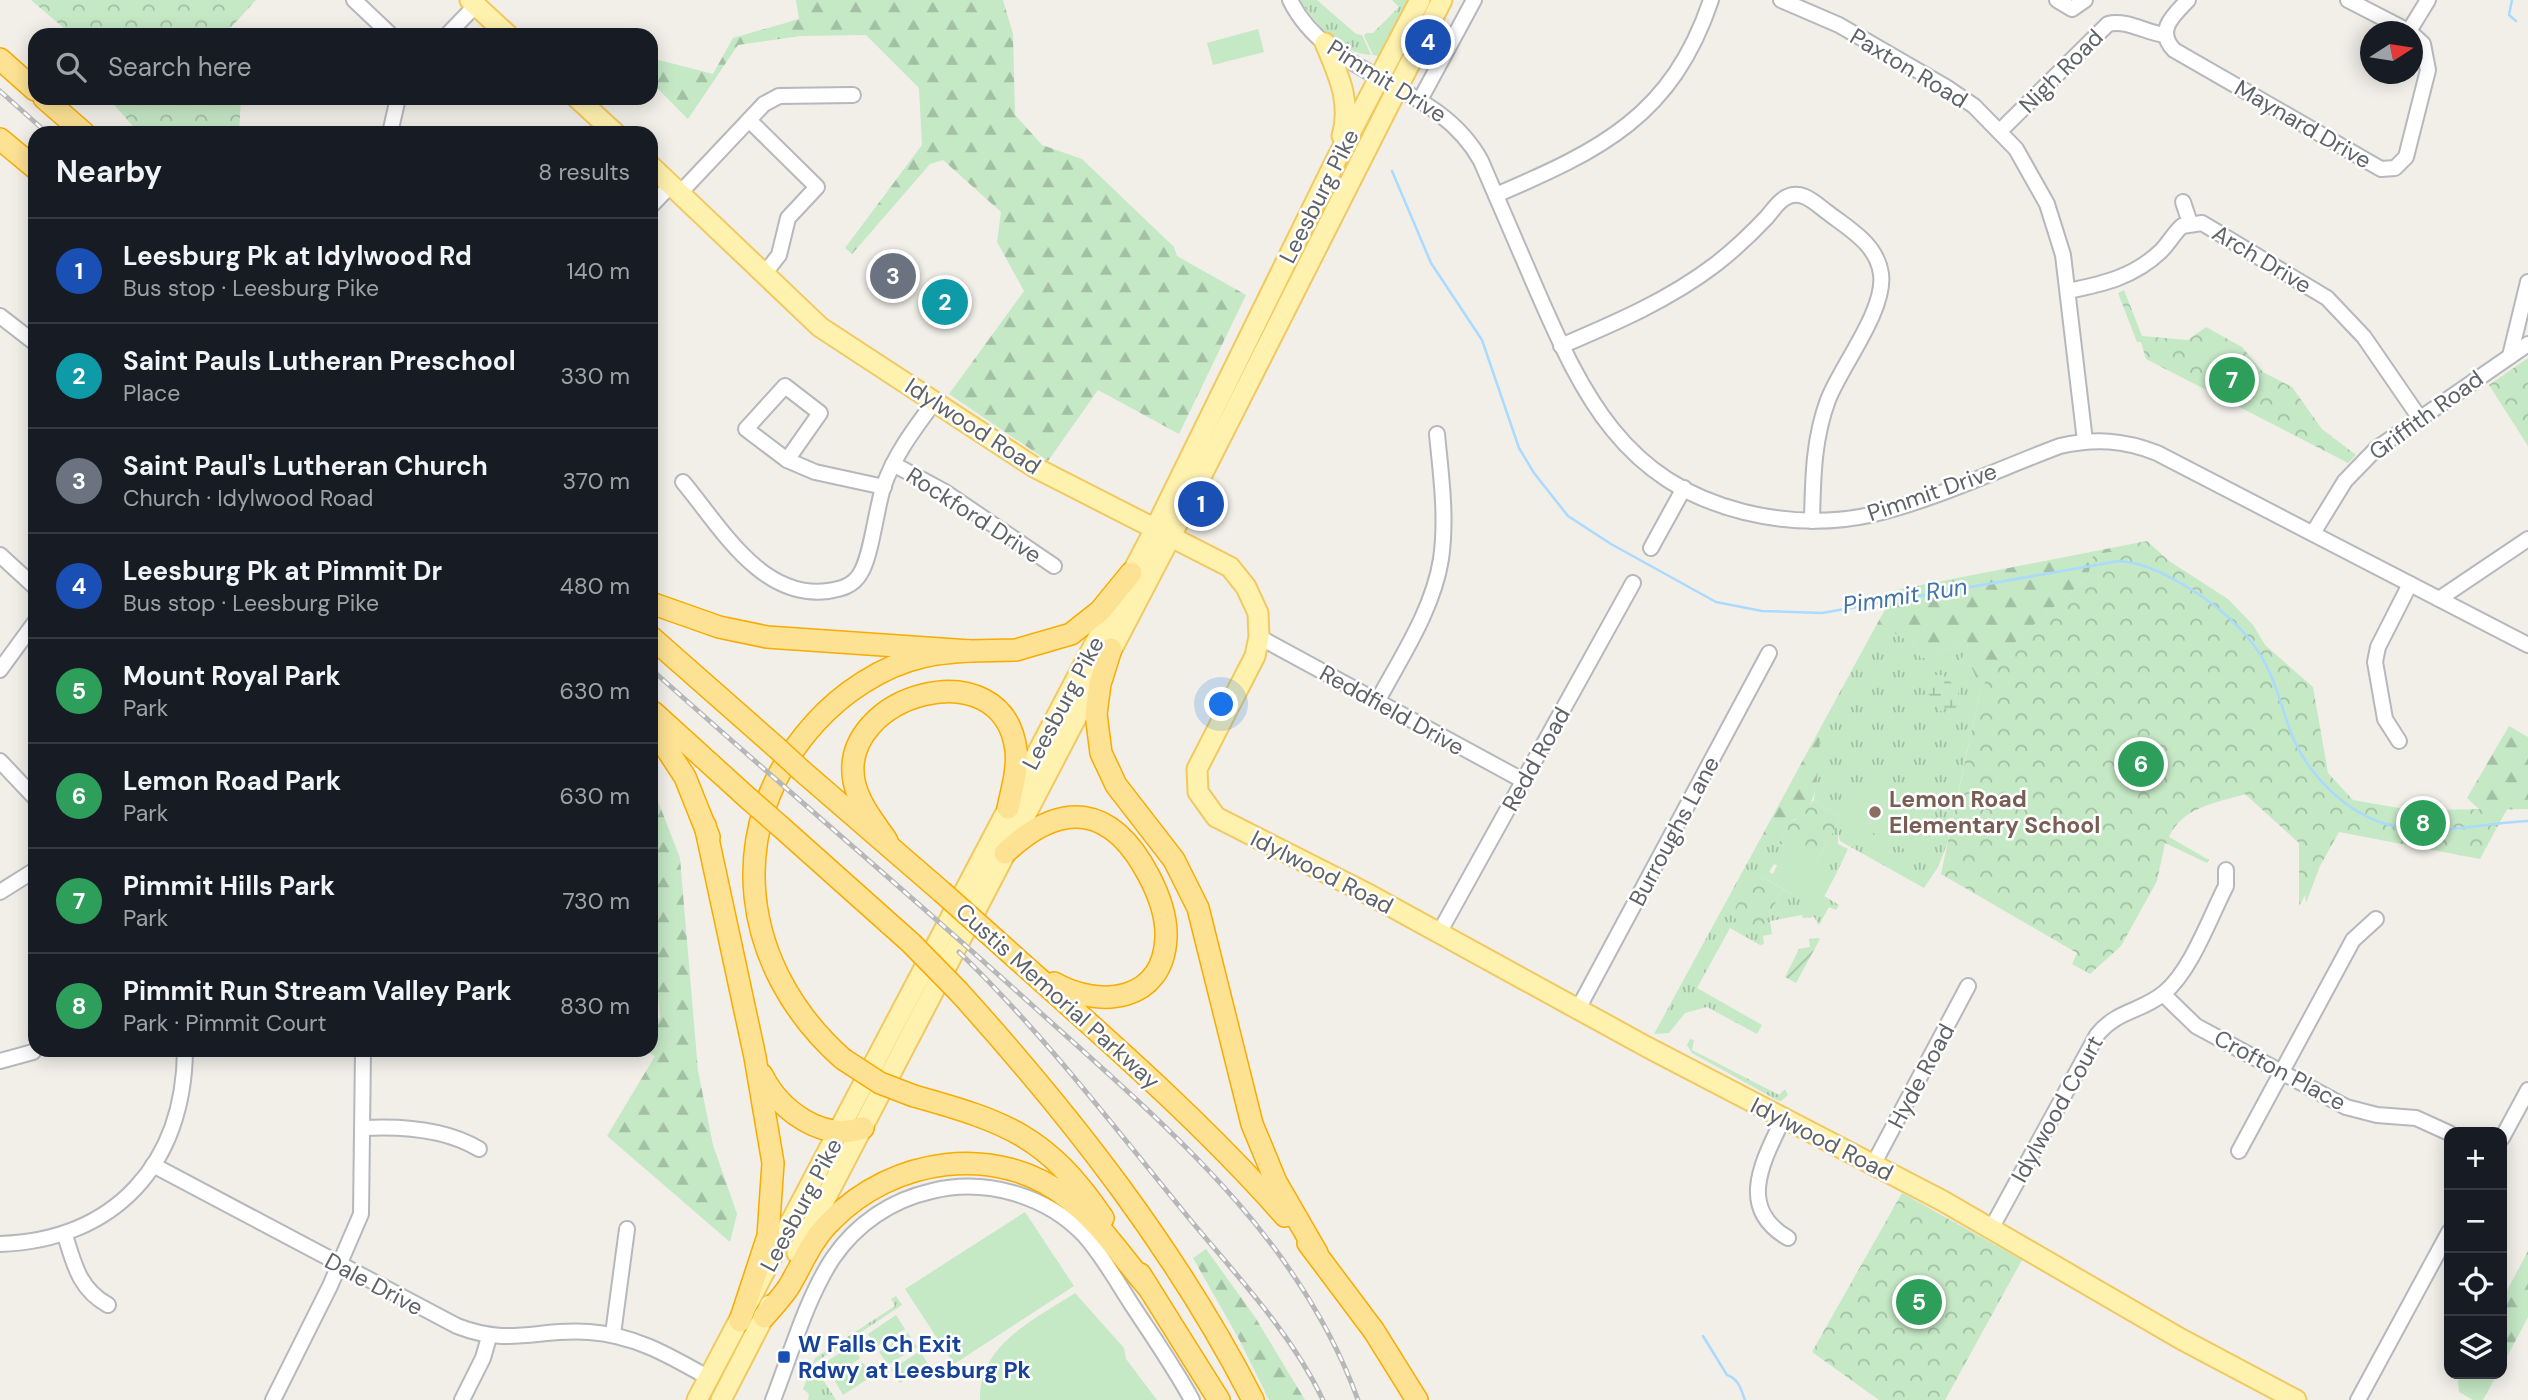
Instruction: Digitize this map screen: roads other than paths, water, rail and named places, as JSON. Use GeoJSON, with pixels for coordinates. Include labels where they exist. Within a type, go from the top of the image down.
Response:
{"type":"FeatureCollection","features":[{"type":"Feature","properties":{"kind":"highway"},"geometry":{"type":"LineString","coordinates":[[0,59],[28,84]]}},
{"type":"Feature","properties":{"kind":"highway"},"geometry":{"type":"LineString","coordinates":[[52,105],[76,126]]}},
{"type":"Feature","properties":{"kind":"highway"},"geometry":{"type":"LineString","coordinates":[[0,139],[28,162]]}},
{"type":"Feature","properties":{"kind":"highway"},"geometry":{"type":"LineString","coordinates":[[837,1054],[801,1017],[785,992],[761,935],[754,869],[766,804],[777,777],[797,745],[844,696],[874,677],[909,660],[970,651],[1035,647],[1071,634],[1100,611],[1131,573]]}},
{"type":"Feature","properties":{"kind":"highway"},"geometry":{"type":"LineString","coordinates":[[658,606],[709,625],[767,637],[970,651]]}},
{"type":"Feature","properties":{"kind":"highway","name":"Custis Memorial Parkway"},"geometry":{"type":"LineString","coordinates":[[658,643],[802,771],[887,841],[1205,1131],[1317,1253],[1374,1331],[1417,1400]]}},
{"type":"Feature","properties":{"kind":"highway"},"geometry":{"type":"LineString","coordinates":[[1111,649],[1100,684],[1096,714],[1101,753],[1116,785],[1174,860],[1198,908],[1251,1124],[1276,1182],[1317,1253]]}},
{"type":"Feature","properties":{"kind":"highway"},"geometry":{"type":"LineString","coordinates":[[887,841],[856,792],[853,770],[857,744],[876,719],[905,702],[930,693],[973,694],[1003,715],[1013,736],[1016,753],[1015,778],[1008,808]]}},
{"type":"Feature","properties":{"kind":"highway"},"geometry":{"type":"LineString","coordinates":[[658,717],[911,943],[960,992],[1058,1105],[1130,1200],[1204,1313],[1253,1400]]}},
{"type":"Feature","properties":{"kind":"highway"},"geometry":{"type":"LineString","coordinates":[[658,736],[685,777],[743,930],[770,990],[788,1014],[813,1038],[880,1083],[998,1121],[1049,1152],[1084,1190],[1219,1400]]}},
{"type":"Feature","properties":{"kind":"highway"},"geometry":{"type":"LineString","coordinates":[[1005,853],[1039,825],[1073,817],[1097,821],[1130,845],[1154,886],[1166,923],[1165,949],[1154,974],[1135,991],[1123,996],[1109,999],[1082,996],[1027,968]]}},
{"type":"Feature","properties":{"kind":"highway"},"geometry":{"type":"LineString","coordinates":[[705,825],[755,1057],[770,1139],[774,1185],[768,1236],[740,1321]]}},
{"type":"Feature","properties":{"kind":"highway"},"geometry":{"type":"LineString","coordinates":[[755,1057],[766,1083],[785,1105],[813,1124],[839,1134],[863,1128]]}},
{"type":"Feature","properties":{"kind":"highway"},"geometry":{"type":"LineString","coordinates":[[764,1317],[787,1289],[817,1236],[846,1206],[890,1178],[943,1165],[1002,1167],[1024,1173],[1052,1186],[1103,1230],[1147,1286]]}},
{"type":"Feature","properties":{"kind":"main road","name":"Leesburg Pike"},"geometry":{"type":"LineString","coordinates":[[721,1400],[1111,649],[1336,160],[1420,0]]}},
{"type":"Feature","properties":{"kind":"main road","name":"Leesburg Pike"},"geometry":{"type":"LineString","coordinates":[[697,1400],[839,1134],[1131,573],[1163,533],[1442,0]]}},
{"type":"Feature","properties":{"kind":"main road"},"geometry":{"type":"LineString","coordinates":[[473,3],[500,28]]}},
{"type":"Feature","properties":{"kind":"main road"},"geometry":{"type":"LineString","coordinates":[[1325,43],[1344,91],[1346,110],[1336,160]]}},
{"type":"Feature","properties":{"kind":"main road"},"geometry":{"type":"LineString","coordinates":[[585,105],[607,126]]}},
{"type":"Feature","properties":{"kind":"main road","name":"Idylwood Road"},"geometry":{"type":"LineString","coordinates":[[658,173],[820,327],[1034,467],[1219,560],[1239,577],[1258,613],[1259,637],[1255,656],[1199,759],[1196,780],[1202,802],[1216,817],[1298,858],[1873,1165],[1991,1229],[2181,1339],[2296,1400]]}},
{"type":"Feature","properties":{"kind":"street"},"geometry":{"type":"LineString","coordinates":[[354,0],[384,28]]}},
{"type":"Feature","properties":{"kind":"street","name":"Pimmit Drive"},"geometry":{"type":"LineString","coordinates":[[1290,0],[1302,19],[1325,43],[1441,113],[1465,136],[1481,161],[1584,393],[1615,434],[1645,462],[1684,488],[1732,509],[1777,519],[1812,521],[1881,512],[2060,446],[2085,441],[2122,442],[2157,453],[2528,645]]}},
{"type":"Feature","properties":{"kind":"street"},"geometry":{"type":"LineString","coordinates":[[1420,100],[1474,0]]}},
{"type":"Feature","properties":{"kind":"street"},"geometry":{"type":"LineString","coordinates":[[1496,195],[1587,154],[1636,119],[1686,58],[1711,0]]}},
{"type":"Feature","properties":{"kind":"street","name":"Paxton Road"},"geometry":{"type":"LineString","coordinates":[[1781,0],[1839,25],[1947,87],[2000,131],[2028,166],[2047,204],[2063,255],[2085,441]]}},
{"type":"Feature","properties":{"kind":"street"},"geometry":{"type":"LineString","coordinates":[[2057,0],[2072,9],[2085,0]]}},
{"type":"Feature","properties":{"kind":"street"},"geometry":{"type":"LineString","coordinates":[[2165,35],[2170,18],[2188,0]]}},
{"type":"Feature","properties":{"kind":"street"},"geometry":{"type":"LineString","coordinates":[[2348,0],[2389,21]]}},
{"type":"Feature","properties":{"kind":"street"},"geometry":{"type":"LineString","coordinates":[[2416,21],[2428,0]]}},
{"type":"Feature","properties":{"kind":"street"},"geometry":{"type":"LineString","coordinates":[[453,28],[473,3]]}},
{"type":"Feature","properties":{"kind":"street","name":"Nigh Road"},"geometry":{"type":"LineString","coordinates":[[2000,131],[2108,24],[2125,23],[2141,30],[2165,35]]}},
{"type":"Feature","properties":{"kind":"street","name":"Maynard Drive"},"geometry":{"type":"LineString","coordinates":[[2165,35],[2174,50],[2357,155],[2389,169],[2402,164],[2406,157],[2428,69],[2423,44]]}},
{"type":"Feature","properties":{"kind":"street"},"geometry":{"type":"LineString","coordinates":[[658,201],[675,189],[764,104],[779,96],[853,95]]}},
{"type":"Feature","properties":{"kind":"street"},"geometry":{"type":"LineString","coordinates":[[391,126],[396,105]]}},
{"type":"Feature","properties":{"kind":"street"},"geometry":{"type":"LineString","coordinates":[[749,120],[817,187],[788,218],[779,255],[765,273]]}},
{"type":"Feature","properties":{"kind":"street"},"geometry":{"type":"LineString","coordinates":[[1561,346],[1640,312],[1685,286],[1740,243],[1781,192],[1807,197],[1862,239],[1875,255],[1881,274],[1876,305],[1839,377],[1821,422],[1814,458],[1812,521]]}},
{"type":"Feature","properties":{"kind":"street"},"geometry":{"type":"LineString","coordinates":[[2183,201],[2190,223]]}},
{"type":"Feature","properties":{"kind":"street","name":"Arch Drive"},"geometry":{"type":"LineString","coordinates":[[2068,291],[2100,285],[2133,272],[2161,251],[2182,226],[2202,223],[2327,298],[2364,337],[2419,417]]}},
{"type":"Feature","properties":{"kind":"street"},"geometry":{"type":"LineString","coordinates":[[2510,356],[2528,282]]}},
{"type":"Feature","properties":{"kind":"street"},"geometry":{"type":"LineString","coordinates":[[0,316],[28,338]]}},
{"type":"Feature","properties":{"kind":"street","name":"Griffith Road"},"geometry":{"type":"LineString","coordinates":[[2313,533],[2353,471],[2384,442],[2528,344]]}},
{"type":"Feature","properties":{"kind":"street"},"geometry":{"type":"LineString","coordinates":[[787,460],[820,414],[785,386],[746,429],[787,460],[815,472],[884,487]]}},
{"type":"Feature","properties":{"kind":"street"},"geometry":{"type":"LineString","coordinates":[[683,482],[769,579],[807,592],[834,590],[851,585],[864,566],[884,487],[893,464],[935,401]]}},
{"type":"Feature","properties":{"kind":"street"},"geometry":{"type":"LineString","coordinates":[[1377,702],[1414,634],[1438,570],[1443,513],[1437,434]]}},
{"type":"Feature","properties":{"kind":"street","name":"Rockford Drive"},"geometry":{"type":"LineString","coordinates":[[893,464],[945,492],[1054,566]]}},
{"type":"Feature","properties":{"kind":"street"},"geometry":{"type":"LineString","coordinates":[[1651,548],[1684,488]]}},
{"type":"Feature","properties":{"kind":"street"},"geometry":{"type":"LineString","coordinates":[[2439,599],[2528,540]]}},
{"type":"Feature","properties":{"kind":"street"},"geometry":{"type":"LineString","coordinates":[[0,555],[28,581]]}},
{"type":"Feature","properties":{"kind":"street","name":"Redd Road"},"geometry":{"type":"LineString","coordinates":[[1439,933],[1633,583]]}},
{"type":"Feature","properties":{"kind":"street"},"geometry":{"type":"LineString","coordinates":[[2399,741],[2385,719],[2375,662],[2378,647],[2410,584]]}},
{"type":"Feature","properties":{"kind":"street"},"geometry":{"type":"LineString","coordinates":[[0,670],[28,632]]}},
{"type":"Feature","properties":{"kind":"street","name":"Reddfield Drive"},"geometry":{"type":"LineString","coordinates":[[1259,637],[1524,781]]}},
{"type":"Feature","properties":{"kind":"street","name":"Burroughs Lane"},"geometry":{"type":"LineString","coordinates":[[1578,1009],[1769,653]]}},
{"type":"Feature","properties":{"kind":"street"},"geometry":{"type":"LineString","coordinates":[[0,761],[28,791]]}},
{"type":"Feature","properties":{"kind":"street","name":"Idylwood Court"},"geometry":{"type":"LineString","coordinates":[[1991,1229],[2097,1035],[2114,1017],[2163,994],[2180,974],[2226,886],[2226,870]]}},
{"type":"Feature","properties":{"kind":"street"},"geometry":{"type":"LineString","coordinates":[[0,892],[28,874]]}},
{"type":"Feature","properties":{"kind":"street"},"geometry":{"type":"LineString","coordinates":[[2239,1151],[2353,940],[2376,919]]}},
{"type":"Feature","properties":{"kind":"street","name":"Hyde Road"},"geometry":{"type":"LineString","coordinates":[[1873,1165],[1968,986]]}},
{"type":"Feature","properties":{"kind":"street","name":"Crofton Place"},"geometry":{"type":"LineString","coordinates":[[2163,994],[2196,1026],[2346,1107],[2377,1115],[2416,1118],[2444,1131]]}},
{"type":"Feature","properties":{"kind":"street"},"geometry":{"type":"LineString","coordinates":[[0,1061],[28,1053]]}},
{"type":"Feature","properties":{"kind":"street"},"geometry":{"type":"LineString","coordinates":[[0,1244],[65,1235],[111,1211],[139,1185],[153,1165],[178,1113],[185,1083],[185,1057]]}},
{"type":"Feature","properties":{"kind":"street"},"geometry":{"type":"LineString","coordinates":[[273,1400],[339,1266],[361,1214],[363,1057]]}},
{"type":"Feature","properties":{"kind":"street"},"geometry":{"type":"LineString","coordinates":[[2507,1129],[2528,1090]]}},
{"type":"Feature","properties":{"kind":"street"},"geometry":{"type":"LineString","coordinates":[[1783,1119],[1764,1161],[1758,1198],[1763,1217],[1788,1238]]}},
{"type":"Feature","properties":{"kind":"street"},"geometry":{"type":"LineString","coordinates":[[363,1128],[428,1132],[456,1137],[479,1149]]}},
{"type":"Feature","properties":{"kind":"street","name":"Dale Drive"},"geometry":{"type":"LineString","coordinates":[[153,1165],[440,1319],[489,1337],[523,1338],[586,1332],[613,1334],[648,1345],[709,1378]]}},
{"type":"Feature","properties":{"kind":"street"},"geometry":{"type":"LineString","coordinates":[[773,1400],[819,1284],[846,1242],[876,1215],[900,1202],[936,1190],[969,1186],[1024,1197],[1055,1212],[1084,1236],[1192,1400]]}},
{"type":"Feature","properties":{"kind":"street"},"geometry":{"type":"LineString","coordinates":[[613,1334],[627,1228]]}},
{"type":"Feature","properties":{"kind":"street"},"geometry":{"type":"LineString","coordinates":[[65,1235],[80,1281],[108,1306]]}},
{"type":"Feature","properties":{"kind":"street"},"geometry":{"type":"LineString","coordinates":[[2358,1400],[2444,1241]]}},
{"type":"Feature","properties":{"kind":"street"},"geometry":{"type":"LineString","coordinates":[[462,1400],[489,1337]]}},
{"type":"Feature","properties":{"kind":"street"},"geometry":{"type":"LineString","coordinates":[[733,1377],[733,1400]]}},
{"type":"Feature","properties":{"kind":"waterway"},"geometry":{"type":"LineString","coordinates":[[2512,0],[2509,15],[2516,21]]}},
{"type":"Feature","properties":{"kind":"waterway","name":"Pimmit Run"},"geometry":{"type":"LineString","coordinates":[[1392,171],[1431,263],[1482,340],[1519,448],[1534,473],[1568,516],[1611,544],[1716,602],[1762,611],[1822,613],[2119,561],[2139,564],[2166,575],[2214,605],[2252,642],[2270,674],[2290,731],[2301,753],[2331,791],[2357,811],[2386,824],[2422,830],[2528,821]]}},
{"type":"Feature","properties":{"kind":"waterway"},"geometry":{"type":"LineString","coordinates":[[1703,1336],[1727,1375],[1737,1382],[1745,1400]]}},
{"type":"Feature","properties":{"kind":"railway"},"geometry":{"type":"LineString","coordinates":[[0,91],[39,126]]}},
{"type":"Feature","properties":{"kind":"railway"},"geometry":{"type":"LineString","coordinates":[[658,675],[985,962],[1128,1092],[1220,1183],[1262,1232],[1299,1284],[1332,1340],[1358,1400]]}},
{"type":"Feature","properties":{"kind":"railway"},"geometry":{"type":"LineString","coordinates":[[959,952],[1049,1048],[1261,1304],[1295,1351],[1323,1400]]}},
{"type":"Feature","properties":{"kind":"place","name":"Leesburg Pk at Pimmit Dr"},"geometry":{"type":"Point","coordinates":[1428,42]}},
{"type":"Feature","properties":{"kind":"place","name":"Saint Paul's Lutheran Church"},"geometry":{"type":"Point","coordinates":[893,276]}},
{"type":"Feature","properties":{"kind":"place","name":"Saint Pauls Lutheran Preschool"},"geometry":{"type":"Point","coordinates":[945,302]}},
{"type":"Feature","properties":{"kind":"place","name":"Pimmit Hills Park"},"geometry":{"type":"Point","coordinates":[2232,380]}},
{"type":"Feature","properties":{"kind":"place","name":"Leesburg Pk at Idylwood Rd"},"geometry":{"type":"Point","coordinates":[1201,504]}},
{"type":"Feature","properties":{"kind":"place","name":"Lemon Road Park"},"geometry":{"type":"Point","coordinates":[2141,764]}},
{"type":"Feature","properties":{"kind":"place","name":"Lemon Road Elementary School"},"geometry":{"type":"Point","coordinates":[1875,812]}},
{"type":"Feature","properties":{"kind":"place","name":"Pimmit Run Stream Valley Park"},"geometry":{"type":"Point","coordinates":[2423,823]}},
{"type":"Feature","properties":{"kind":"place","name":"Mount Royal Park"},"geometry":{"type":"Point","coordinates":[1919,1302]}},
{"type":"Feature","properties":{"kind":"place","name":"W Falls Ch Exit Rdwy at Leesburg Pk"},"geometry":{"type":"Point","coordinates":[784,1357]}}]}
